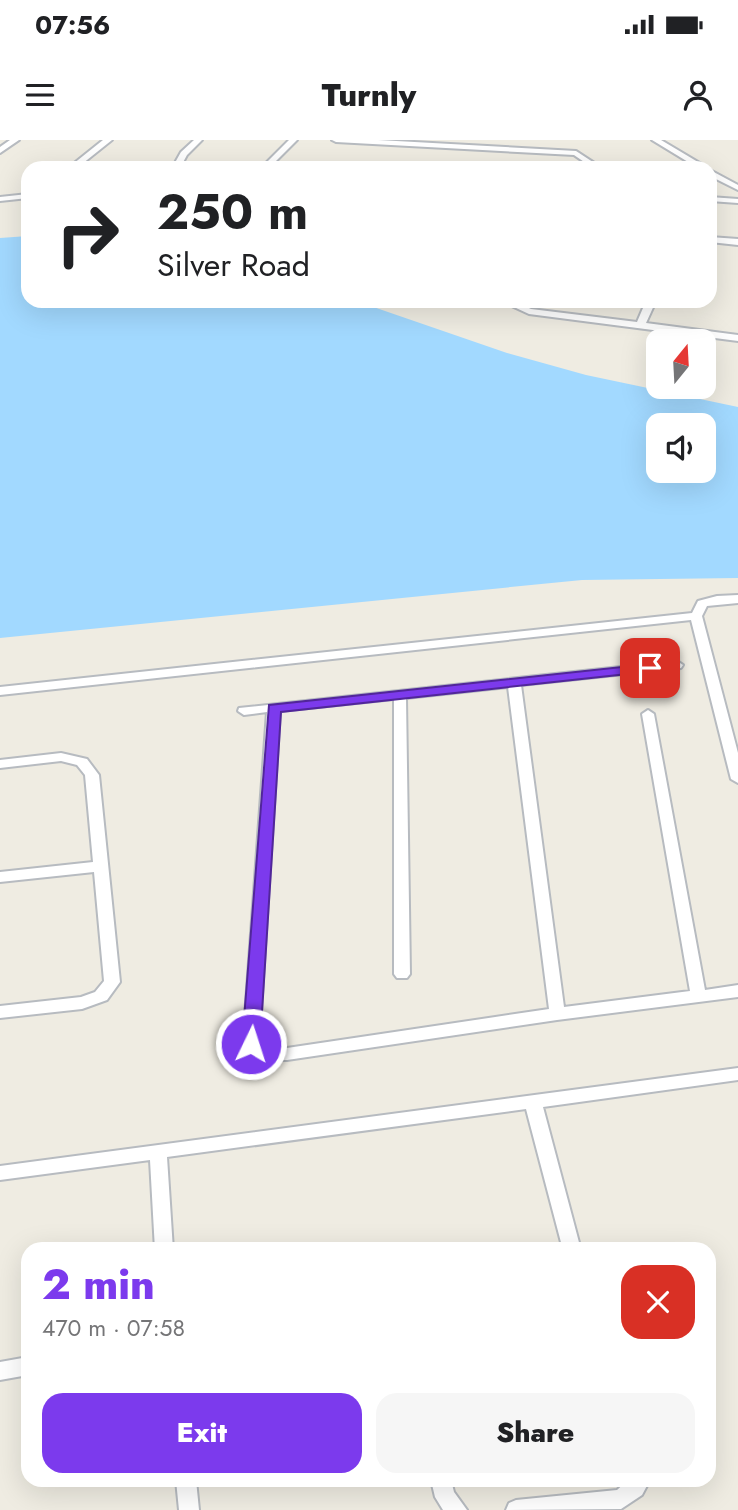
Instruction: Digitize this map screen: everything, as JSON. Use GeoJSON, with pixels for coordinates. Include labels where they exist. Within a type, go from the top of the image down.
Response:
{"type":"FeatureCollection","features":[{"type":"Feature","properties":{"kind":"street"},"geometry":{"type":"LineString","coordinates":[[0,151],[15,140]]}},
{"type":"Feature","properties":{"kind":"street"},"geometry":{"type":"LineString","coordinates":[[81,161],[108,140]]}},
{"type":"Feature","properties":{"kind":"street"},"geometry":{"type":"LineString","coordinates":[[180,161],[198,140]]}},
{"type":"Feature","properties":{"kind":"street"},"geometry":{"type":"LineString","coordinates":[[272,161],[293,140]]}},
{"type":"Feature","properties":{"kind":"street"},"geometry":{"type":"LineString","coordinates":[[336,140],[576,153]]}},
{"type":"Feature","properties":{"kind":"street"},"geometry":{"type":"LineString","coordinates":[[557,140],[588,161]]}},
{"type":"Feature","properties":{"kind":"street"},"geometry":{"type":"LineString","coordinates":[[656,140],[692,161]]}},
{"type":"Feature","properties":{"kind":"street"},"geometry":{"type":"LineString","coordinates":[[717,176],[738,188]]}},
{"type":"Feature","properties":{"kind":"street"},"geometry":{"type":"LineString","coordinates":[[0,199],[21,198]]}},
{"type":"Feature","properties":{"kind":"street"},"geometry":{"type":"LineString","coordinates":[[717,201],[738,203]]}},
{"type":"Feature","properties":{"kind":"street"},"geometry":{"type":"LineString","coordinates":[[717,240],[738,242]]}},
{"type":"Feature","properties":{"kind":"street"},"geometry":{"type":"LineString","coordinates":[[524,308],[529,311],[738,338]]}},
{"type":"Feature","properties":{"kind":"street"},"geometry":{"type":"LineString","coordinates":[[640,326],[648,308]]}},
{"type":"Feature","properties":{"kind":"street"},"geometry":{"type":"LineString","coordinates":[[738,599],[702,604],[696,616],[733,735],[738,779]]}},
{"type":"Feature","properties":{"kind":"street"},"geometry":{"type":"LineString","coordinates":[[0,691],[696,616]]}},
{"type":"Feature","properties":{"kind":"street"},"geometry":{"type":"LineString","coordinates":[[244,711],[677,665]]}},
{"type":"Feature","properties":{"kind":"street"},"geometry":{"type":"LineString","coordinates":[[514,682],[557,1014]]}},
{"type":"Feature","properties":{"kind":"street"},"geometry":{"type":"LineString","coordinates":[[400,694],[402,975]]}},
{"type":"Feature","properties":{"kind":"street"},"geometry":{"type":"LineString","coordinates":[[274,708],[251,1044],[263,1054],[287,1054],[557,1014],[738,991]]}},
{"type":"Feature","properties":{"kind":"street"},"geometry":{"type":"LineString","coordinates":[[648,714],[698,995]]}},
{"type":"Feature","properties":{"kind":"street"},"geometry":{"type":"LineString","coordinates":[[0,764],[61,757],[82,762],[92,775],[112,982],[102,996],[82,1003],[0,1012]]}},
{"type":"Feature","properties":{"kind":"street"},"geometry":{"type":"LineString","coordinates":[[0,877],[102,866]]}},
{"type":"Feature","properties":{"kind":"street"},"geometry":{"type":"LineString","coordinates":[[0,1173],[738,1074]]}},
{"type":"Feature","properties":{"kind":"street"},"geometry":{"type":"LineString","coordinates":[[533,1102],[570,1242]]}},
{"type":"Feature","properties":{"kind":"street"},"geometry":{"type":"LineString","coordinates":[[158,1152],[164,1242]]}},
{"type":"Feature","properties":{"kind":"street"},"geometry":{"type":"LineString","coordinates":[[0,1371],[21,1367]]}},
{"type":"Feature","properties":{"kind":"street"},"geometry":{"type":"LineString","coordinates":[[187,1487],[189,1510]]}},
{"type":"Feature","properties":{"kind":"street"},"geometry":{"type":"LineString","coordinates":[[443,1487],[445,1497],[457,1510]]}},
{"type":"Feature","properties":{"kind":"street"},"geometry":{"type":"LineString","coordinates":[[516,1510],[621,1499],[636,1487]]}},
{"type":"Feature","properties":{"kind":"water"},"geometry":{"type":"Polygon","coordinates":[[[21,236],[21,308],[376,308],[507,353],[586,375],[646,388],[646,399],[700,399],[738,407],[738,578],[582,580],[0,638],[0,238],[21,236]]]}},
{"type":"Feature","properties":{"kind":"route"},"geometry":{"type":"LineString","coordinates":[[251,1044],[274,708],[650,668]]}}]}
